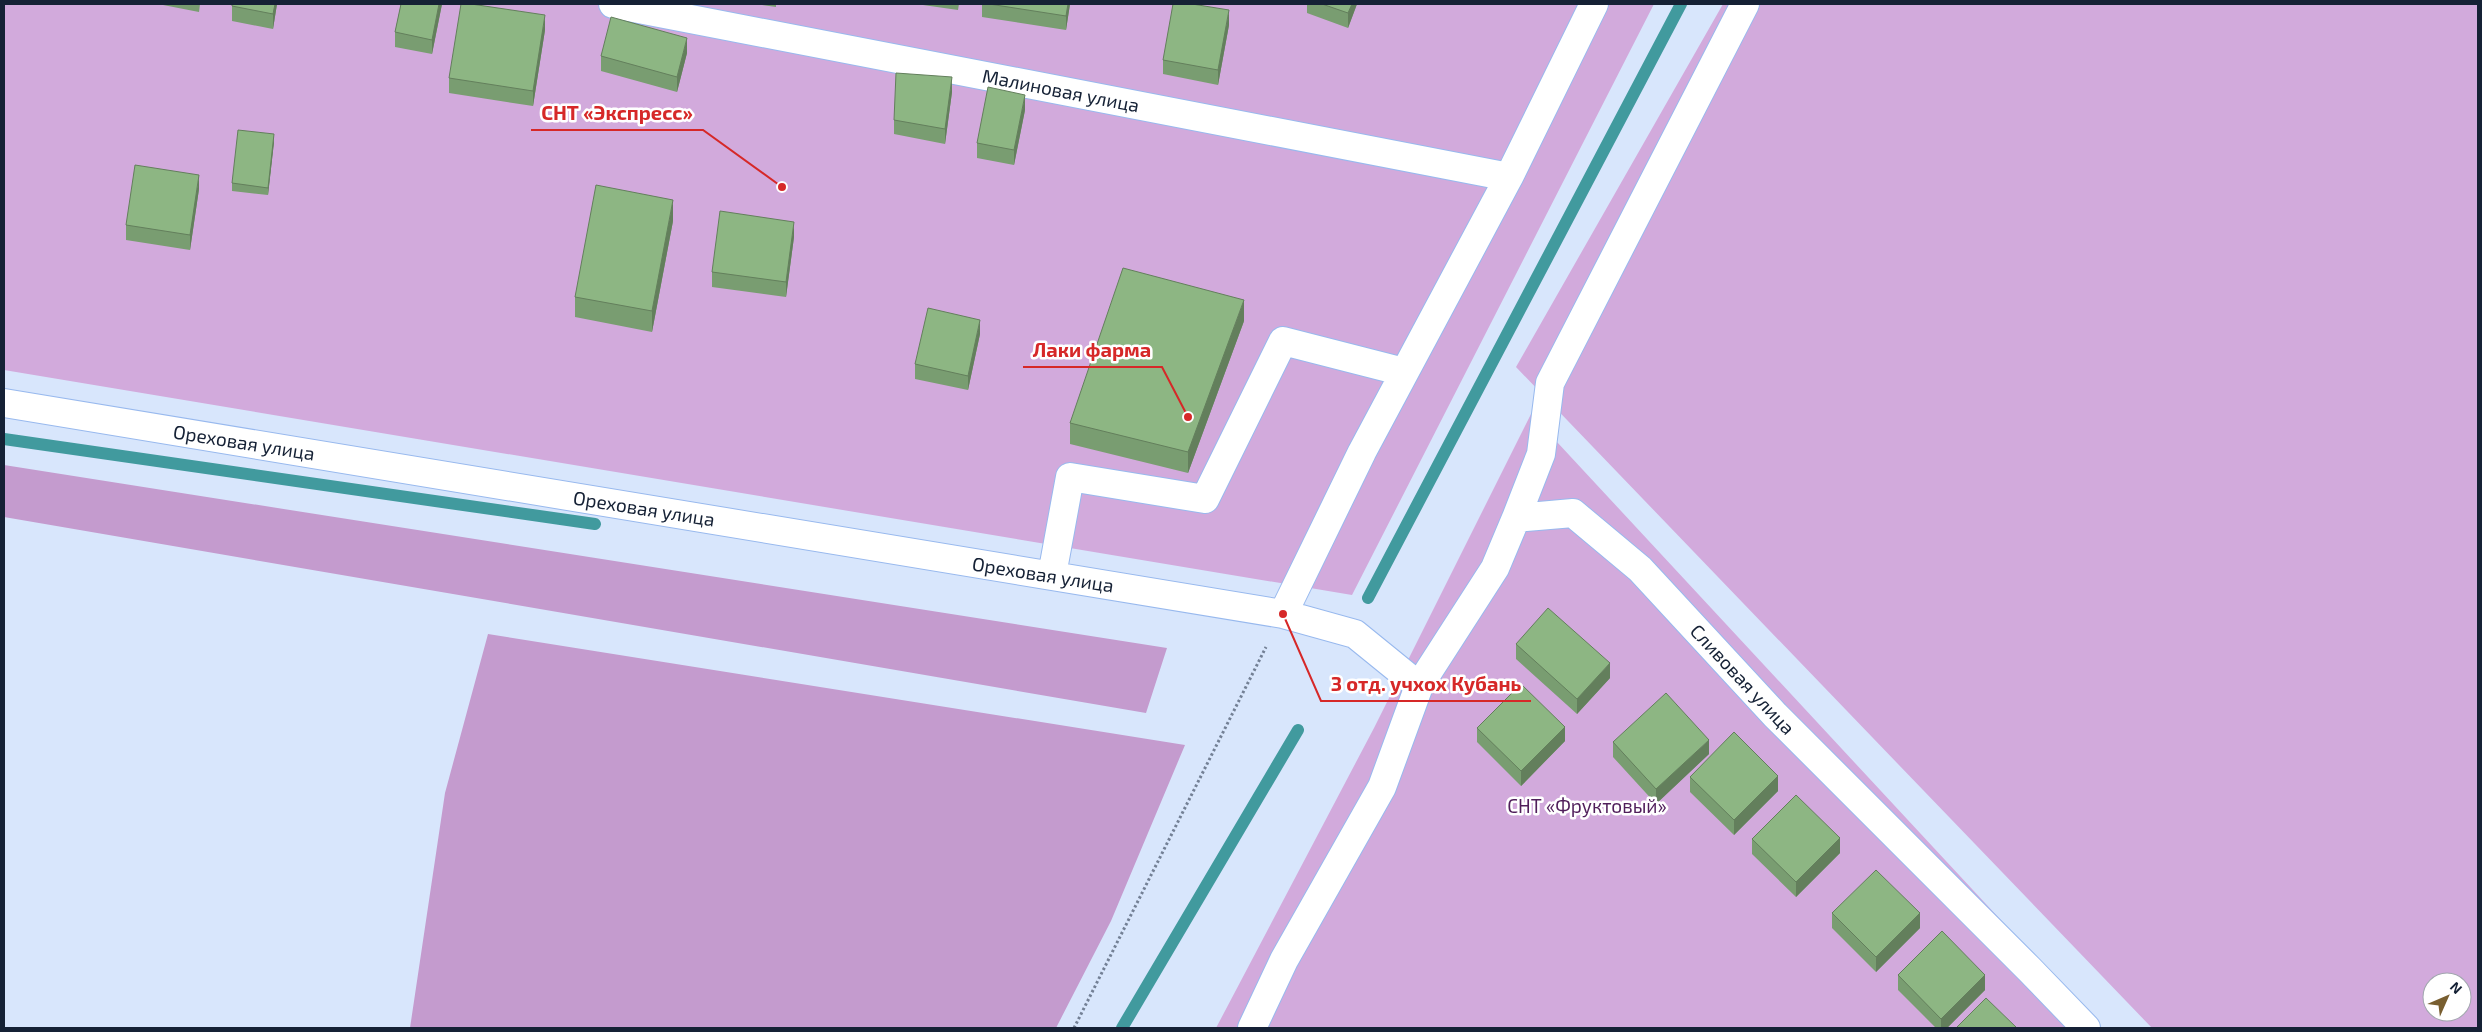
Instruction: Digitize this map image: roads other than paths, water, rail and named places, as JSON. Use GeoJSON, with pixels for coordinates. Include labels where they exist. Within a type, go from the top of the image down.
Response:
{"type":"FeatureCollection","features":[{"type":"Feature","properties":{"kind":"street","name":"Малиновая улица"},"geometry":{"type":"LineString","coordinates":[[613,4],[1509,177]]}},
{"type":"Feature","properties":{"kind":"street"},"geometry":{"type":"LineString","coordinates":[[1283,614],[1362,452],[1509,177],[1594,4]]}},
{"type":"Feature","properties":{"kind":"street"},"geometry":{"type":"LineString","coordinates":[[1252,1028],[1284,960],[1382,787],[1419,686],[1495,568],[1541,454],[1550,383],[1745,4]]}},
{"type":"Feature","properties":{"kind":"street"},"geometry":{"type":"LineString","coordinates":[[1052,575],[1070,477],[1204,499],[1283,341],[1404,372]]}},
{"type":"Feature","properties":{"kind":"street","name":"Ореховая улица"},"geometry":{"type":"LineString","coordinates":[[4,403],[1283,614],[1355,634],[1419,686]]}},
{"type":"Feature","properties":{"kind":"street","name":"Сливовая улица"},"geometry":{"type":"LineString","coordinates":[[1516,518],[1573,513],[1640,569],[1774,715],[2029,968],[2086,1028]]}},
{"type":"Feature","properties":{"kind":"waterway"},"geometry":{"type":"LineString","coordinates":[[1368,598],[1681,4]]}},
{"type":"Feature","properties":{"kind":"waterway"},"geometry":{"type":"LineString","coordinates":[[4,439],[595,524]]}},
{"type":"Feature","properties":{"kind":"waterway"},"geometry":{"type":"LineString","coordinates":[[1122,1028],[1298,730]]}},
{"type":"Feature","properties":{"kind":"place","name":"СНТ «Экспресс»"},"geometry":{"type":"Point","coordinates":[782,187]}},
{"type":"Feature","properties":{"kind":"place","name":"Лаки фарма"},"geometry":{"type":"Point","coordinates":[1188,417]}},
{"type":"Feature","properties":{"kind":"place","name":"3 отд. учхох Кубань"},"geometry":{"type":"Point","coordinates":[1283,614]}},
{"type":"Feature","properties":{"kind":"park label","name":"СНТ «Фруктовый»"},"geometry":{"type":"Point","coordinates":[1587,805]}}]}
